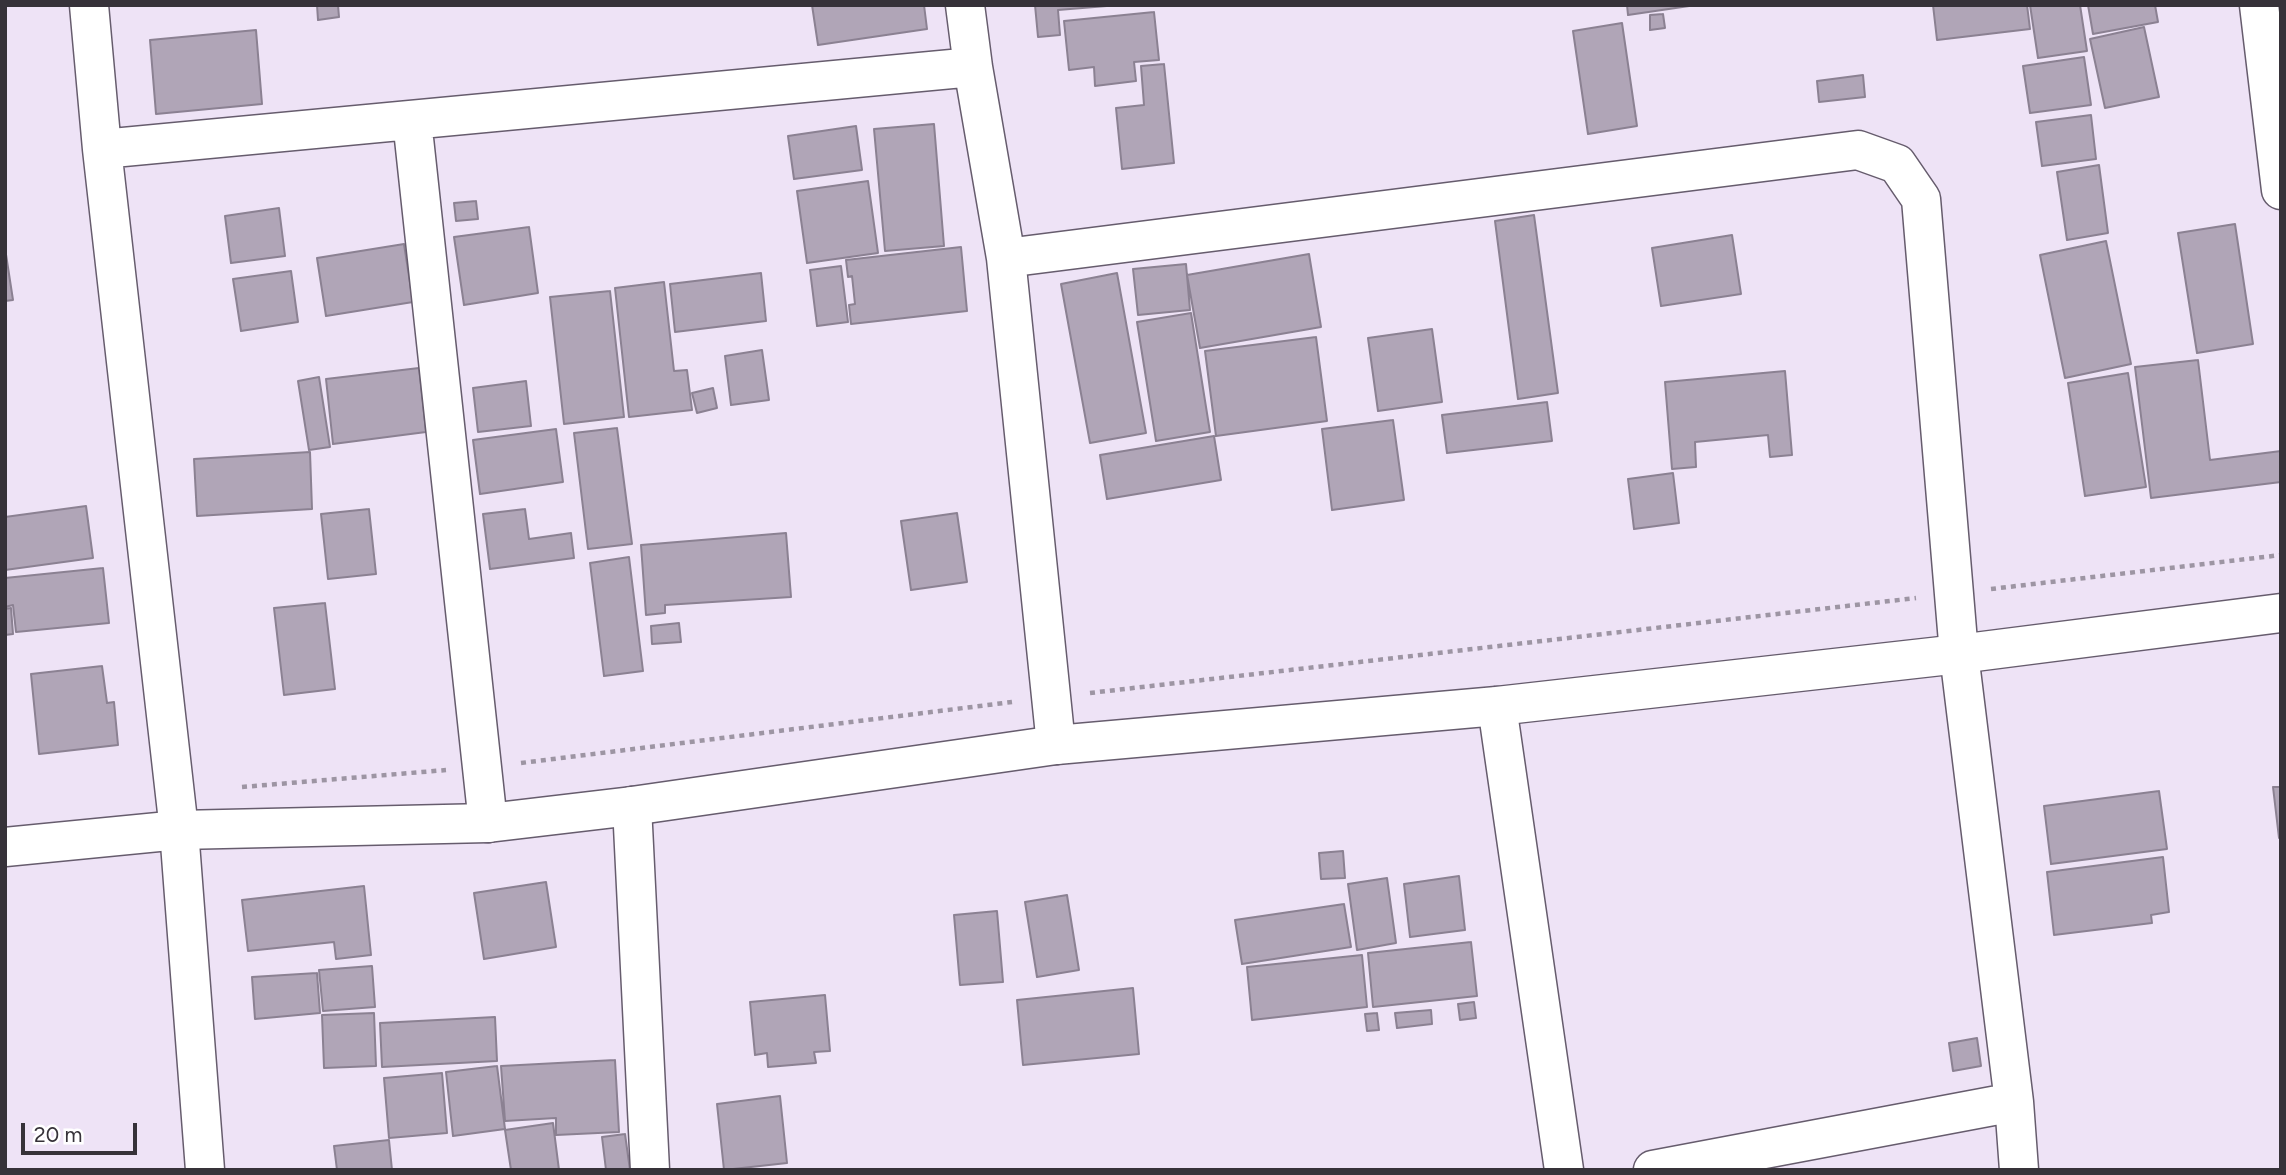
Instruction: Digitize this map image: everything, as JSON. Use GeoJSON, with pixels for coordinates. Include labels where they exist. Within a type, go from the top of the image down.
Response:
{"type":"FeatureCollection","features":[{"type":"Feature","properties":{"kind":"street"},"geometry":{"type":"LineString","coordinates":[[89,5],[102,149],[179,830],[205,1170]]}},
{"type":"Feature","properties":{"kind":"street"},"geometry":{"type":"LineString","coordinates":[[965,5],[1006,258],[1056,745]]}},
{"type":"Feature","properties":{"kind":"street"},"geometry":{"type":"LineString","coordinates":[[2259,5],[2281,190]]}},
{"type":"Feature","properties":{"kind":"street"},"geometry":{"type":"LineString","coordinates":[[102,149],[973,67]]}},
{"type":"Feature","properties":{"kind":"street"},"geometry":{"type":"LineString","coordinates":[[412,120],[488,823]]}},
{"type":"Feature","properties":{"kind":"street"},"geometry":{"type":"LineString","coordinates":[[1006,258],[1858,150],[1897,164],[1921,199],[1959,654],[2014,1102],[2019,1170]]}},
{"type":"Feature","properties":{"kind":"street"},"geometry":{"type":"LineString","coordinates":[[5,847],[179,830],[488,823],[632,806],[1056,745],[1497,706],[1959,654],[2281,613]]}},
{"type":"Feature","properties":{"kind":"street"},"geometry":{"type":"LineString","coordinates":[[1497,706],[1564,1170]]}},
{"type":"Feature","properties":{"kind":"street"},"geometry":{"type":"LineString","coordinates":[[632,806],[650,1170]]}},
{"type":"Feature","properties":{"kind":"street"},"geometry":{"type":"LineString","coordinates":[[1653,1170],[2014,1102]]}},
{"type":"Feature","properties":{"kind":"path"},"geometry":{"type":"LineString","coordinates":[[242,787],[482,768],[1051,697],[2281,555]]}},
{"type":"Feature","properties":{"kind":"building"},"geometry":{"type":"Polygon","coordinates":[[[317,5],[338,5],[339,17],[318,20],[317,5]]]}},
{"type":"Feature","properties":{"kind":"building"},"geometry":{"type":"Polygon","coordinates":[[[812,5],[924,5],[927,29],[818,45],[812,5]]]}},
{"type":"Feature","properties":{"kind":"building"},"geometry":{"type":"Polygon","coordinates":[[[1035,5],[1119,5],[1058,10],[1060,35],[1038,37],[1035,5]]]}},
{"type":"Feature","properties":{"kind":"building"},"geometry":{"type":"Polygon","coordinates":[[[1627,5],[1696,5],[1628,15],[1627,5]]]}},
{"type":"Feature","properties":{"kind":"building"},"geometry":{"type":"Polygon","coordinates":[[[1933,5],[2027,5],[2030,29],[1937,40],[1933,5]]]}},
{"type":"Feature","properties":{"kind":"building"},"geometry":{"type":"Polygon","coordinates":[[[2030,5],[2080,5],[2087,51],[2038,58],[2030,5]]]}},
{"type":"Feature","properties":{"kind":"building"},"geometry":{"type":"Polygon","coordinates":[[[2088,5],[2155,5],[2158,22],[2093,34],[2088,5]]]}},
{"type":"Feature","properties":{"kind":"building"},"geometry":{"type":"Polygon","coordinates":[[[1154,12],[1159,60],[1134,62],[1136,81],[1095,86],[1094,67],[1069,70],[1064,21],[1154,12]]]}},
{"type":"Feature","properties":{"kind":"building"},"geometry":{"type":"Polygon","coordinates":[[[1663,14],[1665,28],[1650,30],[1650,15],[1663,14]]]}},
{"type":"Feature","properties":{"kind":"building"},"geometry":{"type":"Polygon","coordinates":[[[1622,23],[1637,126],[1588,134],[1573,31],[1622,23]]]}},
{"type":"Feature","properties":{"kind":"building"},"geometry":{"type":"Polygon","coordinates":[[[2144,27],[2159,97],[2105,108],[2090,39],[2144,27]]]}},
{"type":"Feature","properties":{"kind":"building"},"geometry":{"type":"Polygon","coordinates":[[[256,30],[262,104],[156,114],[150,40],[256,30]]]}},
{"type":"Feature","properties":{"kind":"building"},"geometry":{"type":"Polygon","coordinates":[[[2084,57],[2091,105],[2030,113],[2023,66],[2084,57]]]}},
{"type":"Feature","properties":{"kind":"building"},"geometry":{"type":"Polygon","coordinates":[[[1164,64],[1174,163],[1122,169],[1116,108],[1144,105],[1141,66],[1164,64]]]}},
{"type":"Feature","properties":{"kind":"building"},"geometry":{"type":"Polygon","coordinates":[[[1863,75],[1865,97],[1819,102],[1817,81],[1863,75]]]}},
{"type":"Feature","properties":{"kind":"building"},"geometry":{"type":"Polygon","coordinates":[[[2091,115],[2096,159],[2042,166],[2036,122],[2091,115]]]}},
{"type":"Feature","properties":{"kind":"building"},"geometry":{"type":"Polygon","coordinates":[[[934,124],[944,246],[885,251],[874,129],[934,124]]]}},
{"type":"Feature","properties":{"kind":"building"},"geometry":{"type":"Polygon","coordinates":[[[856,126],[862,170],[794,179],[788,136],[856,126]]]}},
{"type":"Feature","properties":{"kind":"building"},"geometry":{"type":"Polygon","coordinates":[[[2099,165],[2108,233],[2067,240],[2057,172],[2099,165]]]}},
{"type":"Feature","properties":{"kind":"building"},"geometry":{"type":"Polygon","coordinates":[[[868,181],[878,253],[807,263],[797,191],[868,181]]]}},
{"type":"Feature","properties":{"kind":"building"},"geometry":{"type":"Polygon","coordinates":[[[476,201],[478,219],[456,221],[454,203],[476,201]]]}},
{"type":"Feature","properties":{"kind":"building"},"geometry":{"type":"Polygon","coordinates":[[[279,208],[285,256],[231,263],[225,216],[279,208]]]}},
{"type":"Feature","properties":{"kind":"building"},"geometry":{"type":"Polygon","coordinates":[[[1534,215],[1558,393],[1518,399],[1495,221],[1534,215]]]}},
{"type":"Feature","properties":{"kind":"building"},"geometry":{"type":"Polygon","coordinates":[[[2235,224],[2253,344],[2197,353],[2178,233],[2235,224]]]}},
{"type":"Feature","properties":{"kind":"building"},"geometry":{"type":"Polygon","coordinates":[[[529,227],[538,293],[464,305],[454,237],[529,227]]]}},
{"type":"Feature","properties":{"kind":"building"},"geometry":{"type":"Polygon","coordinates":[[[1732,235],[1741,294],[1661,306],[1652,248],[1732,235]]]}},
{"type":"Feature","properties":{"kind":"building"},"geometry":{"type":"Polygon","coordinates":[[[2106,241],[2131,364],[2065,378],[2040,255],[2106,241]]]}},
{"type":"Feature","properties":{"kind":"building"},"geometry":{"type":"Polygon","coordinates":[[[404,244],[413,302],[326,316],[317,258],[404,244]]]}},
{"type":"Feature","properties":{"kind":"building"},"geometry":{"type":"Polygon","coordinates":[[[961,247],[967,311],[851,324],[849,305],[855,304],[852,276],[848,277],[846,260],[961,247]]]}},
{"type":"Feature","properties":{"kind":"building"},"geometry":{"type":"Polygon","coordinates":[[[5,248],[13,300],[5,301],[5,248]]]}},
{"type":"Feature","properties":{"kind":"building"},"geometry":{"type":"Polygon","coordinates":[[[1309,254],[1321,327],[1200,348],[1187,275],[1309,254]]]}},
{"type":"Feature","properties":{"kind":"building"},"geometry":{"type":"Polygon","coordinates":[[[1186,264],[1190,310],[1138,315],[1133,269],[1186,264]]]}},
{"type":"Feature","properties":{"kind":"building"},"geometry":{"type":"Polygon","coordinates":[[[841,266],[848,322],[817,326],[810,270],[841,266]]]}},
{"type":"Feature","properties":{"kind":"building"},"geometry":{"type":"Polygon","coordinates":[[[291,271],[298,322],[241,331],[233,279],[291,271]]]}},
{"type":"Feature","properties":{"kind":"building"},"geometry":{"type":"Polygon","coordinates":[[[761,273],[766,321],[675,332],[670,284],[761,273]]]}},
{"type":"Feature","properties":{"kind":"building"},"geometry":{"type":"Polygon","coordinates":[[[1117,273],[1146,433],[1090,443],[1061,284],[1117,273]]]}},
{"type":"Feature","properties":{"kind":"building"},"geometry":{"type":"Polygon","coordinates":[[[664,282],[674,371],[687,370],[692,410],[629,417],[615,288],[664,282]]]}},
{"type":"Feature","properties":{"kind":"building"},"geometry":{"type":"Polygon","coordinates":[[[610,291],[624,417],[564,424],[550,297],[610,291]]]}},
{"type":"Feature","properties":{"kind":"building"},"geometry":{"type":"Polygon","coordinates":[[[1191,313],[1210,432],[1156,441],[1137,322],[1191,313]]]}},
{"type":"Feature","properties":{"kind":"building"},"geometry":{"type":"Polygon","coordinates":[[[1432,329],[1442,402],[1378,411],[1368,338],[1432,329]]]}},
{"type":"Feature","properties":{"kind":"building"},"geometry":{"type":"Polygon","coordinates":[[[1316,337],[1327,421],[1216,436],[1205,351],[1316,337]]]}},
{"type":"Feature","properties":{"kind":"building"},"geometry":{"type":"Polygon","coordinates":[[[762,350],[769,400],[731,405],[725,356],[762,350]]]}},
{"type":"Feature","properties":{"kind":"building"},"geometry":{"type":"Polygon","coordinates":[[[2198,360],[2210,460],[2281,451],[2281,482],[2151,498],[2135,367],[2198,360]]]}},
{"type":"Feature","properties":{"kind":"building"},"geometry":{"type":"Polygon","coordinates":[[[419,368],[426,432],[333,444],[326,379],[419,368]]]}},
{"type":"Feature","properties":{"kind":"building"},"geometry":{"type":"Polygon","coordinates":[[[1785,371],[1792,455],[1770,457],[1768,435],[1695,442],[1696,467],[1672,469],[1665,382],[1785,371]]]}},
{"type":"Feature","properties":{"kind":"building"},"geometry":{"type":"Polygon","coordinates":[[[2128,373],[2146,487],[2085,496],[2068,383],[2128,373]]]}},
{"type":"Feature","properties":{"kind":"building"},"geometry":{"type":"Polygon","coordinates":[[[319,377],[330,447],[309,450],[298,381],[319,377]]]}},
{"type":"Feature","properties":{"kind":"building"},"geometry":{"type":"Polygon","coordinates":[[[526,381],[531,426],[478,432],[473,388],[526,381]]]}},
{"type":"Feature","properties":{"kind":"building"},"geometry":{"type":"Polygon","coordinates":[[[713,388],[717,408],[697,413],[692,393],[713,388]]]}},
{"type":"Feature","properties":{"kind":"building"},"geometry":{"type":"Polygon","coordinates":[[[1547,402],[1552,441],[1447,453],[1442,415],[1547,402]]]}},
{"type":"Feature","properties":{"kind":"building"},"geometry":{"type":"Polygon","coordinates":[[[1393,420],[1404,500],[1332,510],[1322,429],[1393,420]]]}},
{"type":"Feature","properties":{"kind":"building"},"geometry":{"type":"Polygon","coordinates":[[[617,428],[632,544],[588,549],[574,433],[617,428]]]}},
{"type":"Feature","properties":{"kind":"building"},"geometry":{"type":"Polygon","coordinates":[[[556,429],[563,482],[480,494],[473,440],[556,429]]]}},
{"type":"Feature","properties":{"kind":"building"},"geometry":{"type":"Polygon","coordinates":[[[1214,436],[1221,480],[1107,499],[1100,455],[1214,436]]]}},
{"type":"Feature","properties":{"kind":"building"},"geometry":{"type":"Polygon","coordinates":[[[310,452],[312,509],[197,516],[194,459],[310,452]]]}},
{"type":"Feature","properties":{"kind":"building"},"geometry":{"type":"Polygon","coordinates":[[[1673,473],[1679,523],[1634,529],[1628,479],[1673,473]]]}},
{"type":"Feature","properties":{"kind":"building"},"geometry":{"type":"Polygon","coordinates":[[[86,506],[93,558],[5,570],[5,517],[86,506]]]}},
{"type":"Feature","properties":{"kind":"building"},"geometry":{"type":"Polygon","coordinates":[[[369,509],[376,574],[328,579],[321,514],[369,509]]]}},
{"type":"Feature","properties":{"kind":"building"},"geometry":{"type":"Polygon","coordinates":[[[525,509],[529,539],[571,533],[574,558],[490,569],[483,514],[525,509]]]}},
{"type":"Feature","properties":{"kind":"building"},"geometry":{"type":"Polygon","coordinates":[[[957,513],[967,582],[911,590],[901,521],[957,513]]]}},
{"type":"Feature","properties":{"kind":"building"},"geometry":{"type":"Polygon","coordinates":[[[786,533],[791,597],[665,605],[665,613],[646,615],[641,545],[786,533]]]}},
{"type":"Feature","properties":{"kind":"building"},"geometry":{"type":"Polygon","coordinates":[[[629,557],[643,671],[604,676],[590,563],[629,557]]]}},
{"type":"Feature","properties":{"kind":"building"},"geometry":{"type":"Polygon","coordinates":[[[103,568],[109,623],[16,632],[13,605],[5,607],[5,578],[103,568]]]}},
{"type":"Feature","properties":{"kind":"building"},"geometry":{"type":"Polygon","coordinates":[[[325,603],[335,689],[284,695],[274,608],[325,603]]]}},
{"type":"Feature","properties":{"kind":"building"},"geometry":{"type":"Polygon","coordinates":[[[11,608],[13,634],[5,635],[5,609],[11,608]]]}},
{"type":"Feature","properties":{"kind":"building"},"geometry":{"type":"Polygon","coordinates":[[[679,623],[681,642],[652,644],[651,626],[679,623]]]}},
{"type":"Feature","properties":{"kind":"building"},"geometry":{"type":"Polygon","coordinates":[[[102,666],[107,703],[114,702],[118,745],[39,754],[31,674],[102,666]]]}},
{"type":"Feature","properties":{"kind":"building"},"geometry":{"type":"Polygon","coordinates":[[[2273,787],[2281,787],[2281,838],[2279,838],[2273,787]]]}},
{"type":"Feature","properties":{"kind":"building"},"geometry":{"type":"Polygon","coordinates":[[[2159,791],[2167,849],[2051,864],[2044,806],[2159,791]]]}},
{"type":"Feature","properties":{"kind":"building"},"geometry":{"type":"Polygon","coordinates":[[[1343,851],[1345,878],[1321,879],[1319,853],[1343,851]]]}},
{"type":"Feature","properties":{"kind":"building"},"geometry":{"type":"Polygon","coordinates":[[[2163,857],[2169,912],[2151,915],[2152,923],[2054,935],[2047,872],[2163,857]]]}},
{"type":"Feature","properties":{"kind":"building"},"geometry":{"type":"Polygon","coordinates":[[[1459,876],[1465,930],[1410,937],[1404,884],[1459,876]]]}},
{"type":"Feature","properties":{"kind":"building"},"geometry":{"type":"Polygon","coordinates":[[[1387,878],[1396,943],[1357,950],[1348,884],[1387,878]]]}},
{"type":"Feature","properties":{"kind":"building"},"geometry":{"type":"Polygon","coordinates":[[[546,882],[556,947],[484,959],[474,893],[546,882]]]}},
{"type":"Feature","properties":{"kind":"building"},"geometry":{"type":"Polygon","coordinates":[[[364,886],[371,955],[336,959],[334,942],[248,951],[242,900],[364,886]]]}},
{"type":"Feature","properties":{"kind":"building"},"geometry":{"type":"Polygon","coordinates":[[[1067,895],[1079,970],[1037,977],[1025,902],[1067,895]]]}},
{"type":"Feature","properties":{"kind":"building"},"geometry":{"type":"Polygon","coordinates":[[[1344,904],[1351,947],[1242,964],[1235,920],[1344,904]]]}},
{"type":"Feature","properties":{"kind":"building"},"geometry":{"type":"Polygon","coordinates":[[[997,911],[1003,982],[960,985],[954,915],[997,911]]]}},
{"type":"Feature","properties":{"kind":"building"},"geometry":{"type":"Polygon","coordinates":[[[1471,942],[1477,996],[1373,1007],[1368,953],[1471,942]]]}},
{"type":"Feature","properties":{"kind":"building"},"geometry":{"type":"Polygon","coordinates":[[[1362,955],[1367,1007],[1252,1020],[1247,967],[1362,955]]]}},
{"type":"Feature","properties":{"kind":"building"},"geometry":{"type":"Polygon","coordinates":[[[372,966],[375,1007],[323,1011],[319,970],[372,966]]]}},
{"type":"Feature","properties":{"kind":"building"},"geometry":{"type":"Polygon","coordinates":[[[317,973],[320,1013],[255,1019],[252,977],[317,973]]]}},
{"type":"Feature","properties":{"kind":"building"},"geometry":{"type":"Polygon","coordinates":[[[1133,988],[1139,1054],[1023,1065],[1017,1000],[1133,988]]]}},
{"type":"Feature","properties":{"kind":"building"},"geometry":{"type":"Polygon","coordinates":[[[825,995],[830,1051],[814,1052],[816,1063],[768,1067],[767,1053],[755,1055],[750,1002],[825,995]]]}},
{"type":"Feature","properties":{"kind":"building"},"geometry":{"type":"Polygon","coordinates":[[[1474,1002],[1476,1018],[1460,1020],[1458,1004],[1474,1002]]]}},
{"type":"Feature","properties":{"kind":"building"},"geometry":{"type":"Polygon","coordinates":[[[1431,1010],[1432,1024],[1397,1028],[1395,1013],[1431,1010]]]}},
{"type":"Feature","properties":{"kind":"building"},"geometry":{"type":"Polygon","coordinates":[[[374,1013],[376,1066],[324,1068],[322,1015],[374,1013]]]}},
{"type":"Feature","properties":{"kind":"building"},"geometry":{"type":"Polygon","coordinates":[[[1377,1013],[1379,1030],[1367,1031],[1365,1014],[1377,1013]]]}},
{"type":"Feature","properties":{"kind":"building"},"geometry":{"type":"Polygon","coordinates":[[[495,1017],[497,1061],[382,1067],[380,1023],[495,1017]]]}},
{"type":"Feature","properties":{"kind":"building"},"geometry":{"type":"Polygon","coordinates":[[[1977,1038],[1981,1066],[1953,1071],[1949,1043],[1977,1038]]]}},
{"type":"Feature","properties":{"kind":"building"},"geometry":{"type":"Polygon","coordinates":[[[615,1060],[619,1132],[556,1135],[556,1118],[505,1121],[501,1066],[615,1060]]]}},
{"type":"Feature","properties":{"kind":"building"},"geometry":{"type":"Polygon","coordinates":[[[497,1066],[505,1129],[453,1136],[446,1072],[497,1066]]]}},
{"type":"Feature","properties":{"kind":"building"},"geometry":{"type":"Polygon","coordinates":[[[442,1073],[447,1133],[389,1138],[384,1078],[442,1073]]]}},
{"type":"Feature","properties":{"kind":"building"},"geometry":{"type":"Polygon","coordinates":[[[780,1096],[787,1163],[724,1170],[717,1104],[780,1096]]]}},
{"type":"Feature","properties":{"kind":"building"},"geometry":{"type":"Polygon","coordinates":[[[553,1123],[559,1170],[511,1170],[505,1130],[553,1123]]]}},
{"type":"Feature","properties":{"kind":"building"},"geometry":{"type":"Polygon","coordinates":[[[625,1134],[630,1170],[606,1170],[602,1137],[625,1134]]]}},
{"type":"Feature","properties":{"kind":"building"},"geometry":{"type":"Polygon","coordinates":[[[389,1140],[392,1170],[337,1170],[334,1146],[389,1140]]]}}]}
